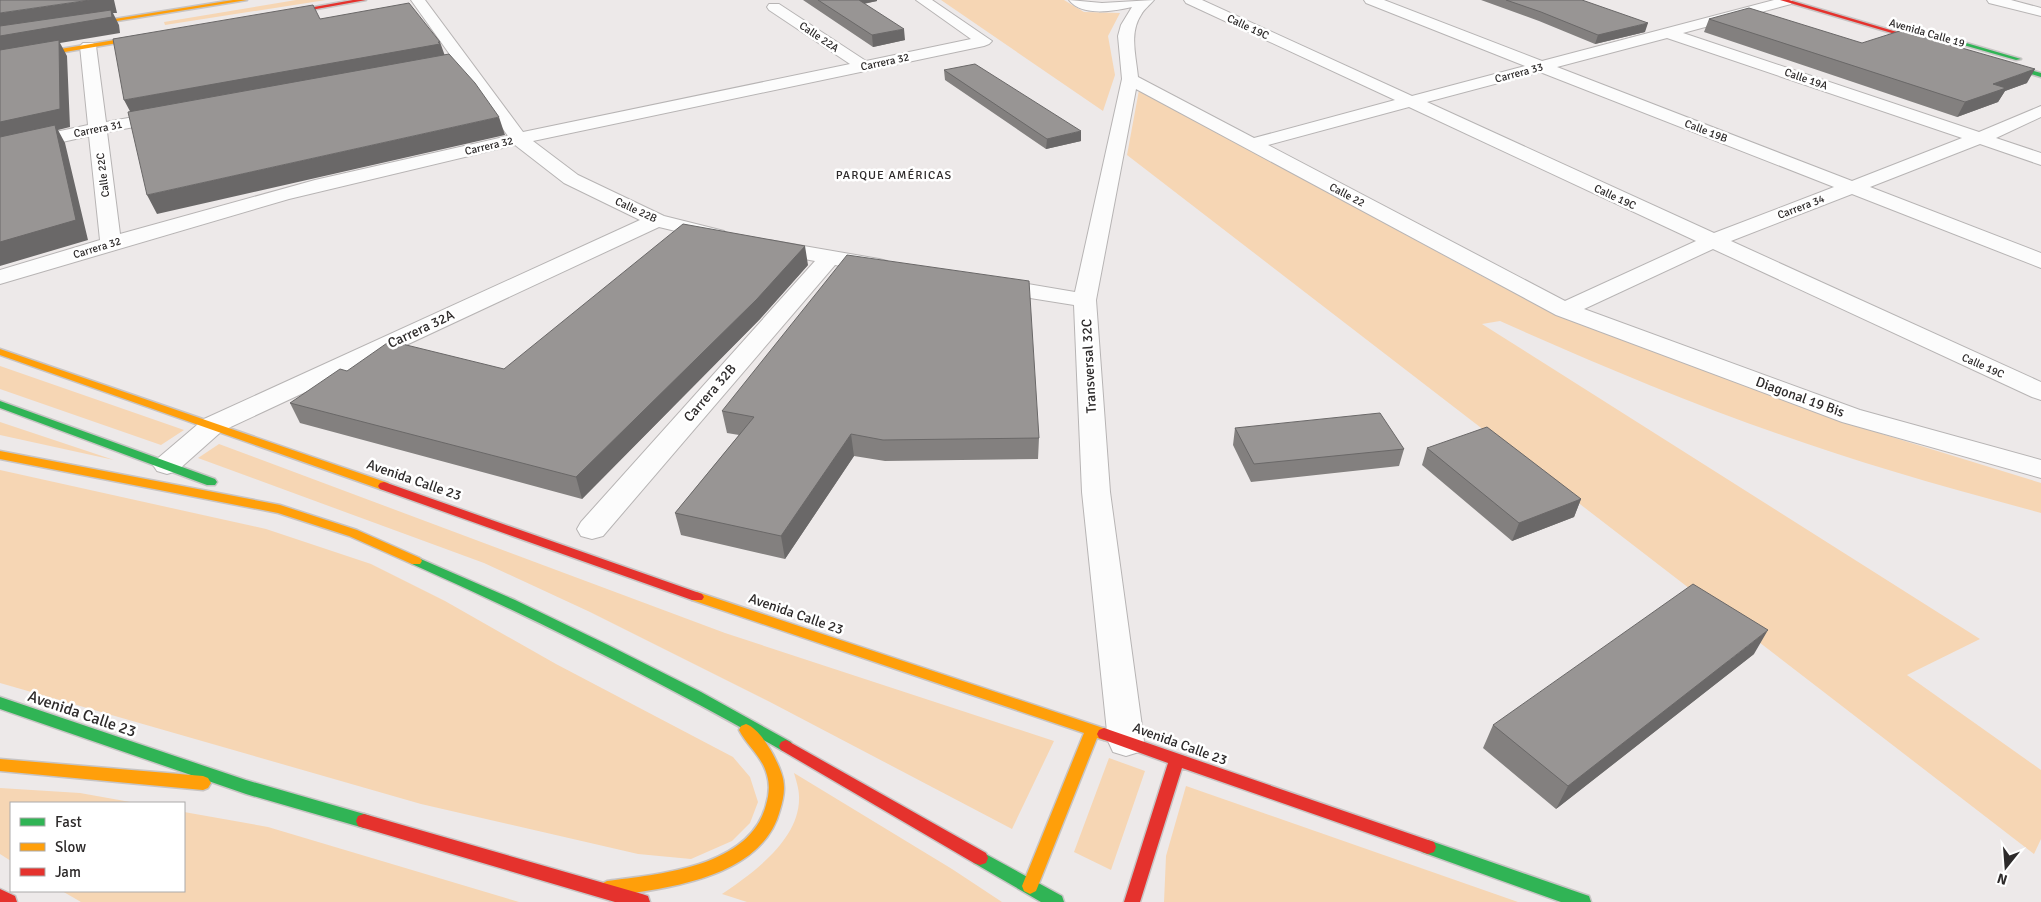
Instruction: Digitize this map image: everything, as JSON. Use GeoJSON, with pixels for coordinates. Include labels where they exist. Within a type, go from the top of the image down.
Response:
{"type":"FeatureCollection","features":[{"type":"Feature","properties":{"kind":"main road"},"geometry":{"type":"LineString","coordinates":[[69,27],[244,0]]}},
{"type":"Feature","properties":{"kind":"main road"},"geometry":{"type":"LineString","coordinates":[[268,16],[363,0]]}},
{"type":"Feature","properties":{"kind":"main road","name":"Avenida Calle 19"},"geometry":{"type":"LineString","coordinates":[[1785,0],[2041,76]]}},
{"type":"Feature","properties":{"kind":"main road","name":"Avenida Calle 19"},"geometry":{"type":"LineString","coordinates":[[1812,0],[2041,66]]}},
{"type":"Feature","properties":{"kind":"main road"},"geometry":{"type":"LineString","coordinates":[[0,61],[164,34]]}},
{"type":"Feature","properties":{"kind":"main road","name":"Avenida Calle 23"},"geometry":{"type":"LineString","coordinates":[[0,352],[213,425],[677,590],[1126,741],[1583,902]]}},
{"type":"Feature","properties":{"kind":"main road"},"geometry":{"type":"LineString","coordinates":[[0,404],[280,509],[354,533],[522,606],[733,715],[1056,902]]}},
{"type":"Feature","properties":{"kind":"main road"},"geometry":{"type":"LineString","coordinates":[[0,455],[280,509]]}},
{"type":"Feature","properties":{"kind":"main road","name":"Avenida Calle 23"},"geometry":{"type":"LineString","coordinates":[[0,703],[246,787],[642,902]]}},
{"type":"Feature","properties":{"kind":"main road"},"geometry":{"type":"LineString","coordinates":[[605,890],[684,874],[717,864],[752,842],[766,828],[775,806],[777,786],[774,766],[764,749],[733,715]]}},
{"type":"Feature","properties":{"kind":"main road"},"geometry":{"type":"LineString","coordinates":[[1030,886],[1093,730]]}},
{"type":"Feature","properties":{"kind":"main road"},"geometry":{"type":"LineString","coordinates":[[1132,902],[1177,759]]}},
{"type":"Feature","properties":{"kind":"main road"},"geometry":{"type":"LineString","coordinates":[[0,765],[246,787]]}},
{"type":"Feature","properties":{"kind":"main road"},"geometry":{"type":"LineString","coordinates":[[0,896],[9,902]]}},
{"type":"Feature","properties":{"kind":"street","name":"Calle 22B"},"geometry":{"type":"LineString","coordinates":[[418,0],[519,139],[571,179],[657,220],[744,241],[829,258],[898,269]]}},
{"type":"Feature","properties":{"kind":"street","name":"Carrera 32"},"geometry":{"type":"LineString","coordinates":[[0,278],[321,184],[519,139],[984,41],[923,0]]}},
{"type":"Feature","properties":{"kind":"street"},"geometry":{"type":"LineString","coordinates":[[1076,0],[1090,6],[1105,7],[1146,0]]}},
{"type":"Feature","properties":{"kind":"street","name":"Transversal 32C"},"geometry":{"type":"LineString","coordinates":[[1126,741],[1096,492],[1085,300],[1130,79],[1126,36],[1128,25],[1135,12],[1146,0]]}},
{"type":"Feature","properties":{"kind":"street","name":"Calle 19C"},"geometry":{"type":"LineString","coordinates":[[1191,0],[2041,392]]}},
{"type":"Feature","properties":{"kind":"street","name":"Calle 19B"},"geometry":{"type":"LineString","coordinates":[[1371,0],[2041,261]]}},
{"type":"Feature","properties":{"kind":"street","name":"Carrera 33"},"geometry":{"type":"LineString","coordinates":[[1251,144],[1785,0]]}},
{"type":"Feature","properties":{"kind":"street"},"geometry":{"type":"LineString","coordinates":[[1994,0],[2041,12]]}},
{"type":"Feature","properties":{"kind":"street","name":"Calle 22A"},"geometry":{"type":"LineString","coordinates":[[774,7],[864,66]]}},
{"type":"Feature","properties":{"kind":"street","name":"Calle 19A"},"geometry":{"type":"LineString","coordinates":[[1641,24],[2041,159]]}},
{"type":"Feature","properties":{"kind":"street","name":"Calle 22C"},"geometry":{"type":"LineString","coordinates":[[88,46],[111,244]]}},
{"type":"Feature","properties":{"kind":"street"},"geometry":{"type":"LineString","coordinates":[[444,65],[463,62]]}},
{"type":"Feature","properties":{"kind":"street","name":"Calle 22"},"geometry":{"type":"LineString","coordinates":[[1130,79],[1564,310]]}},
{"type":"Feature","properties":{"kind":"street","name":"Carrera 34"},"geometry":{"type":"LineString","coordinates":[[1564,310],[1713,241],[1980,138],[2041,111]]}},
{"type":"Feature","properties":{"kind":"street","name":"Carrera 31"},"geometry":{"type":"LineString","coordinates":[[0,150],[97,128],[185,112]]}},
{"type":"Feature","properties":{"kind":"street","name":"Carrera 32A"},"geometry":{"type":"LineString","coordinates":[[167,466],[213,425],[657,220]]}},
{"type":"Feature","properties":{"kind":"street","name":"Carrera 32B"},"geometry":{"type":"LineString","coordinates":[[592,528],[829,258]]}},
{"type":"Feature","properties":{"kind":"street"},"geometry":{"type":"LineString","coordinates":[[977,282],[1085,300]]}},
{"type":"Feature","properties":{"kind":"street","name":"Diagonal 19 Bis"},"geometry":{"type":"LineString","coordinates":[[1564,310],[1851,416],[2041,469]]}},
{"type":"Feature","properties":{"kind":"shaded area"},"geometry":{"type":"Polygon","coordinates":[[[296,0],[326,0],[165,25],[164,22],[296,0]]]}},
{"type":"Feature","properties":{"kind":"shaded area"},"geometry":{"type":"Polygon","coordinates":[[[941,0],[1064,0],[1084,12],[1120,13],[1108,36],[1115,75],[1103,111],[941,0]]]}},
{"type":"Feature","properties":{"kind":"shaded area"},"geometry":{"type":"Polygon","coordinates":[[[1139,90],[1491,281],[1558,313],[1747,386],[1882,434],[2041,483],[2041,513],[1910,477],[1742,421],[1596,363],[1500,321],[1482,324],[1980,639],[1907,675],[2041,770],[2041,839],[2034,854],[1127,155],[1139,90]]]}},
{"type":"Feature","properties":{"kind":"shaded area"},"geometry":{"type":"Polygon","coordinates":[[[0,366],[184,430],[161,445],[0,389],[0,366]]]}},
{"type":"Feature","properties":{"kind":"shaded area"},"geometry":{"type":"Polygon","coordinates":[[[0,422],[114,460],[0,435],[0,422]]]}},
{"type":"Feature","properties":{"kind":"shaded area"},"geometry":{"type":"Polygon","coordinates":[[[219,444],[725,633],[1054,741],[1012,829],[770,702],[590,612],[484,563],[198,458],[219,444]]]}},
{"type":"Feature","properties":{"kind":"shaded area"},"geometry":{"type":"Polygon","coordinates":[[[0,470],[266,529],[371,564],[445,601],[556,664],[733,757],[750,777],[758,802],[750,823],[732,841],[691,859],[638,854],[421,804],[0,683],[0,470]]]}},
{"type":"Feature","properties":{"kind":"shaded area"},"geometry":{"type":"Polygon","coordinates":[[[1109,758],[1145,771],[1111,870],[1074,852],[1109,758]]]}},
{"type":"Feature","properties":{"kind":"shaded area"},"geometry":{"type":"Polygon","coordinates":[[[794,773],[952,869],[1002,902],[747,902],[722,894],[761,865],[784,840],[798,812],[799,796],[794,773]]]}},
{"type":"Feature","properties":{"kind":"shaded area"},"geometry":{"type":"Polygon","coordinates":[[[1186,786],[1518,902],[1164,902],[1166,856],[1186,786]]]}},
{"type":"Feature","properties":{"kind":"shaded area"},"geometry":{"type":"Polygon","coordinates":[[[0,788],[80,793],[130,802],[10,802],[10,860],[0,854],[0,788]]]}},
{"type":"Feature","properties":{"kind":"shaded area"},"geometry":{"type":"Polygon","coordinates":[[[185,812],[268,827],[519,902],[81,902],[64,892],[185,892],[185,812]]]}},
{"type":"Feature","properties":{"kind":"building"},"geometry":{"type":"Polygon","coordinates":[[[0,0],[90,0],[0,13],[0,0]]]}},
{"type":"Feature","properties":{"kind":"building"},"geometry":{"type":"Polygon","coordinates":[[[818,0],[859,0],[904,29],[872,35],[818,0]]]}},
{"type":"Feature","properties":{"kind":"building"},"geometry":{"type":"Polygon","coordinates":[[[1506,0],[1582,0],[1648,23],[1598,35],[1506,0]]]}},
{"type":"Feature","properties":{"kind":"building"},"geometry":{"type":"Polygon","coordinates":[[[409,3],[440,44],[124,100],[113,39],[313,5],[320,19],[409,3]]]}},
{"type":"Feature","properties":{"kind":"building"},"geometry":{"type":"Polygon","coordinates":[[[1749,8],[1862,43],[1909,28],[1949,39],[1941,42],[2035,69],[1993,84],[2006,88],[1965,102],[1709,19],[1749,8]]]}},
{"type":"Feature","properties":{"kind":"building"},"geometry":{"type":"Polygon","coordinates":[[[111,10],[112,17],[0,36],[0,26],[111,10]]]}},
{"type":"Feature","properties":{"kind":"building"},"geometry":{"type":"Polygon","coordinates":[[[59,40],[60,109],[0,122],[0,50],[59,40]]]}},
{"type":"Feature","properties":{"kind":"building"},"geometry":{"type":"Polygon","coordinates":[[[449,54],[475,83],[499,117],[147,195],[128,112],[449,54]]]}},
{"type":"Feature","properties":{"kind":"building"},"geometry":{"type":"Polygon","coordinates":[[[975,64],[1081,131],[1047,139],[944,70],[975,64]]]}},
{"type":"Feature","properties":{"kind":"building"},"geometry":{"type":"Polygon","coordinates":[[[55,125],[76,220],[0,242],[0,137],[55,125]]]}},
{"type":"Feature","properties":{"kind":"building"},"geometry":{"type":"Polygon","coordinates":[[[683,224],[805,246],[757,299],[576,477],[290,403],[340,369],[347,371],[390,341],[504,369],[683,224]]]}},
{"type":"Feature","properties":{"kind":"building"},"geometry":{"type":"Polygon","coordinates":[[[847,255],[1029,281],[1039,438],[883,440],[851,434],[781,536],[675,513],[754,417],[722,411],[847,255]]]}},
{"type":"Feature","properties":{"kind":"building"},"geometry":{"type":"Polygon","coordinates":[[[1380,413],[1404,449],[1254,464],[1235,428],[1380,413]]]}},
{"type":"Feature","properties":{"kind":"building"},"geometry":{"type":"Polygon","coordinates":[[[1487,427],[1581,499],[1519,523],[1427,448],[1487,427]]]}},
{"type":"Feature","properties":{"kind":"building"},"geometry":{"type":"Polygon","coordinates":[[[1693,584],[1768,630],[1568,786],[1493,725],[1693,584]]]}},
{"type":"Feature","properties":{"kind":"traffic: fast"},"geometry":{"type":"LineString","coordinates":[[1913,29],[2018,59]]}},
{"type":"Feature","properties":{"kind":"traffic: fast"},"geometry":{"type":"LineString","coordinates":[[1996,62],[2041,75]]}},
{"type":"Feature","properties":{"kind":"traffic: fast"},"geometry":{"type":"LineString","coordinates":[[0,404],[211,482]]}},
{"type":"Feature","properties":{"kind":"traffic: fast"},"geometry":{"type":"LineString","coordinates":[[416,561],[604,648],[741,720],[786,746]]}},
{"type":"Feature","properties":{"kind":"traffic: fast"},"geometry":{"type":"LineString","coordinates":[[0,703],[246,787],[364,821]]}},
{"type":"Feature","properties":{"kind":"traffic: fast"},"geometry":{"type":"LineString","coordinates":[[1428,847],[1583,902]]}},
{"type":"Feature","properties":{"kind":"traffic: fast"},"geometry":{"type":"LineString","coordinates":[[980,858],[1056,902]]}},
{"type":"Feature","properties":{"kind":"traffic: slow"},"geometry":{"type":"LineString","coordinates":[[80,25],[244,0]]}},
{"type":"Feature","properties":{"kind":"traffic: slow"},"geometry":{"type":"LineString","coordinates":[[0,61],[151,36]]}},
{"type":"Feature","properties":{"kind":"traffic: slow"},"geometry":{"type":"LineString","coordinates":[[0,352],[384,486]]}},
{"type":"Feature","properties":{"kind":"traffic: slow"},"geometry":{"type":"LineString","coordinates":[[0,455],[280,509],[353,533],[416,561]]}},
{"type":"Feature","properties":{"kind":"traffic: slow"},"geometry":{"type":"LineString","coordinates":[[697,597],[1104,734]]}},
{"type":"Feature","properties":{"kind":"traffic: slow"},"geometry":{"type":"LineString","coordinates":[[607,889],[671,879],[714,867],[750,845],[765,829],[768,825],[776,796],[775,775],[767,756],[746,730]]}},
{"type":"Feature","properties":{"kind":"traffic: slow"},"geometry":{"type":"LineString","coordinates":[[1030,886],[1093,730]]}},
{"type":"Feature","properties":{"kind":"traffic: slow"},"geometry":{"type":"LineString","coordinates":[[0,765],[203,783]]}},
{"type":"Feature","properties":{"kind":"traffic: jam"},"geometry":{"type":"LineString","coordinates":[[278,14],[363,0]]}},
{"type":"Feature","properties":{"kind":"traffic: jam"},"geometry":{"type":"LineString","coordinates":[[1783,0],[1931,43]]}},
{"type":"Feature","properties":{"kind":"traffic: jam"},"geometry":{"type":"LineString","coordinates":[[384,486],[697,597]]}},
{"type":"Feature","properties":{"kind":"traffic: jam"},"geometry":{"type":"LineString","coordinates":[[1104,734],[1428,847]]}},
{"type":"Feature","properties":{"kind":"traffic: jam"},"geometry":{"type":"LineString","coordinates":[[786,746],[980,858]]}},
{"type":"Feature","properties":{"kind":"traffic: jam"},"geometry":{"type":"LineString","coordinates":[[1132,902],[1177,759]]}},
{"type":"Feature","properties":{"kind":"traffic: jam"},"geometry":{"type":"LineString","coordinates":[[364,821],[642,902]]}},
{"type":"Feature","properties":{"kind":"traffic: jam"},"geometry":{"type":"LineString","coordinates":[[0,897],[9,902]]}},
{"type":"Feature","properties":{"kind":"district","name":"PARQUE AMÉRICAS"},"geometry":{"type":"Point","coordinates":[894,175]}}]}
